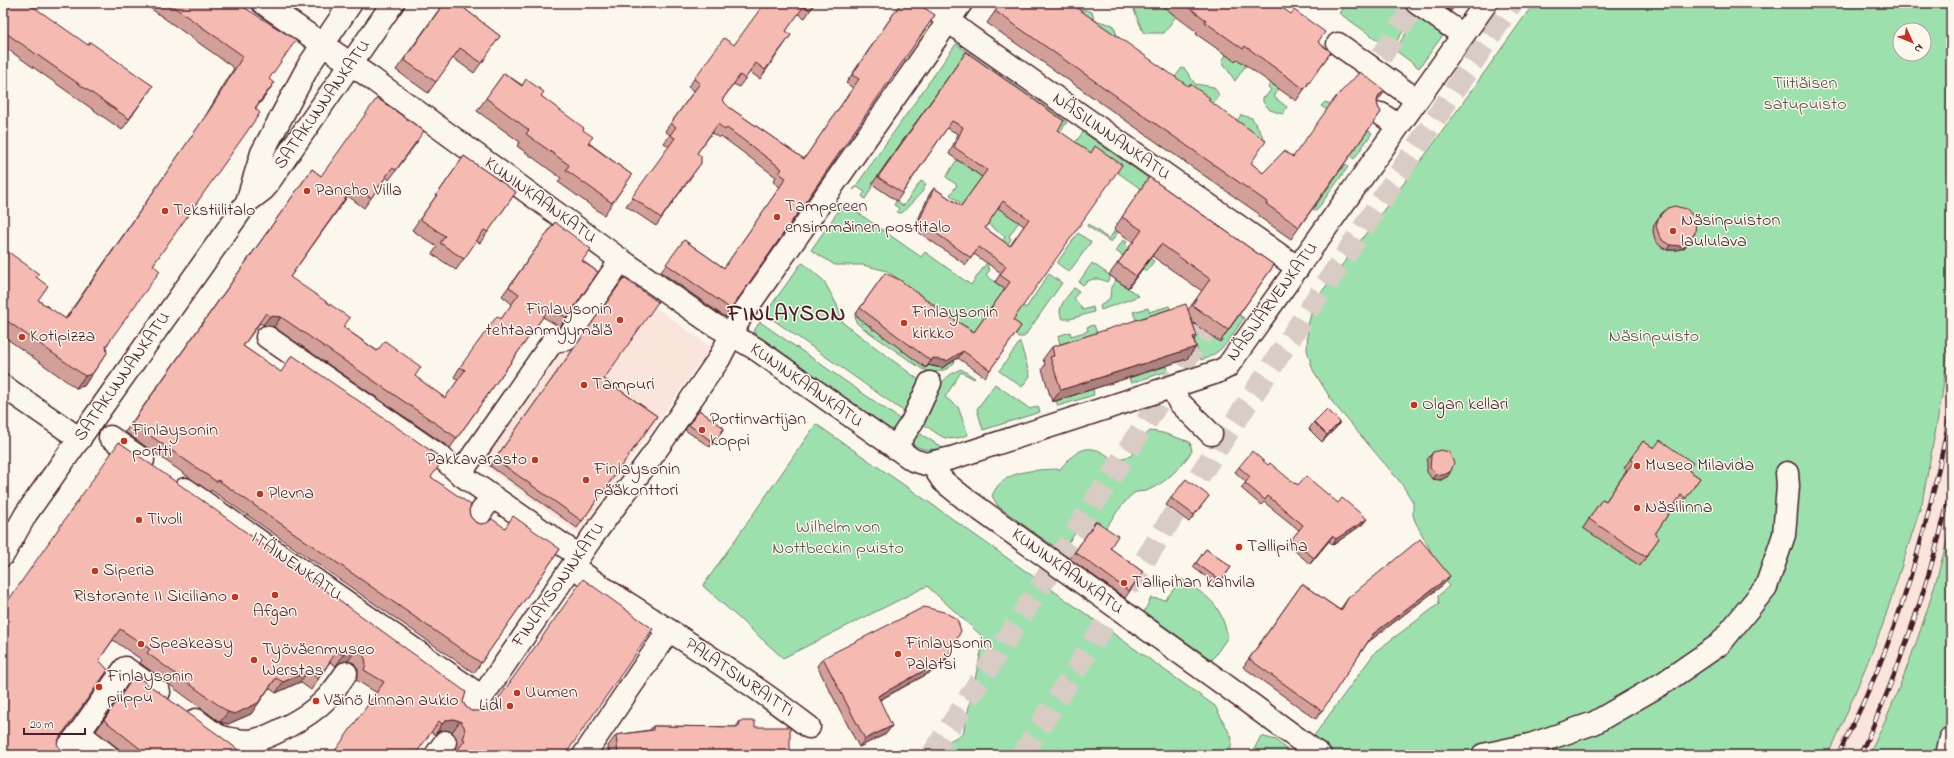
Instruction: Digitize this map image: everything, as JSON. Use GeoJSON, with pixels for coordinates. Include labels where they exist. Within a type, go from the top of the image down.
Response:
{"type":"FeatureCollection","features":[{"type":"Feature","properties":{"kind":"street","name":"KUNINKAANKATU"},"geometry":{"type":"LineString","coordinates":[[264,3],[351,64],[616,257],[711,323],[756,349],[913,460],[922,464],[931,463],[942,481],[964,498],[1312,749]]}},
{"type":"Feature","properties":{"kind":"street","name":"SATAKUNNANKATU"},"geometry":{"type":"LineString","coordinates":[[247,202],[262,152],[309,65],[351,3]]}},
{"type":"Feature","properties":{"kind":"street","name":"SATAKUNNANKATU"},"geometry":{"type":"LineString","coordinates":[[3,555],[26,514],[247,202],[264,189],[393,3]]}},
{"type":"Feature","properties":{"kind":"street","name":"NÄSILINNANKATU"},"geometry":{"type":"LineString","coordinates":[[926,3],[955,12],[1298,268]]}},
{"type":"Feature","properties":{"kind":"street"},"geometry":{"type":"LineString","coordinates":[[1417,3],[1463,35]]}},
{"type":"Feature","properties":{"kind":"street","name":"NÄSIJÄRVENKATU"},"geometry":{"type":"LineString","coordinates":[[931,463],[1172,387],[1217,372],[1227,367],[1298,268],[1390,120],[1417,100],[1486,3]]}},
{"type":"Feature","properties":{"kind":"street","name":"FINLAYSONINKATU"},"geometry":{"type":"LineString","coordinates":[[475,704],[719,359],[741,316],[955,12]]}},
{"type":"Feature","properties":{"kind":"street"},"geometry":{"type":"LineString","coordinates":[[1338,44],[1417,100]]}},
{"type":"Feature","properties":{"kind":"street"},"geometry":{"type":"LineString","coordinates":[[591,281],[616,257]]}},
{"type":"Feature","properties":{"kind":"street"},"geometry":{"type":"LineString","coordinates":[[460,474],[553,341],[567,339],[616,257]]}},
{"type":"Feature","properties":{"kind":"street","name":"PALATSINRAITTI"},"geometry":{"type":"LineString","coordinates":[[267,337],[440,457],[460,474],[492,496],[576,561],[589,579],[669,630],[786,709],[809,727]]}},
{"type":"Feature","properties":{"kind":"street"},"geometry":{"type":"LineString","coordinates":[[895,448],[912,422],[930,383]]}},
{"type":"Feature","properties":{"kind":"street"},"geometry":{"type":"LineString","coordinates":[[3,386],[80,439]]}},
{"type":"Feature","properties":{"kind":"street"},"geometry":{"type":"LineString","coordinates":[[1172,387],[1179,402],[1211,434]]}},
{"type":"Feature","properties":{"kind":"street","name":"ITÄINENKATU"},"geometry":{"type":"LineString","coordinates":[[110,437],[164,475],[375,633],[475,704]]}},
{"type":"Feature","properties":{"kind":"street"},"geometry":{"type":"LineString","coordinates":[[1482,755],[1530,745],[1594,723],[1665,682],[1720,644],[1766,587],[1784,535],[1788,486],[1787,473]]}},
{"type":"Feature","properties":{"kind":"street"},"geometry":{"type":"LineString","coordinates":[[475,521],[492,496]]}},
{"type":"Feature","properties":{"kind":"street"},"geometry":{"type":"LineString","coordinates":[[584,755],[669,630]]}},
{"type":"Feature","properties":{"kind":"street"},"geometry":{"type":"LineString","coordinates":[[62,755],[125,668],[220,736],[242,741],[251,741],[260,738],[301,718],[323,703],[346,673]]}},
{"type":"Feature","properties":{"kind":"street"},"geometry":{"type":"LineString","coordinates":[[79,733],[107,755]]}},
{"type":"Feature","properties":{"kind":"street"},"geometry":{"type":"LineString","coordinates":[[1947,755],[1951,738]]}},
{"type":"Feature","properties":{"kind":"street"},"geometry":{"type":"LineString","coordinates":[[242,741],[258,755]]}},
{"type":"Feature","properties":{"kind":"shaded area"},"geometry":{"type":"Polygon","coordinates":[[[615,278],[711,347],[578,533],[482,464],[615,278]]]}},
{"type":"Feature","properties":{"kind":"shaded area"},"geometry":{"type":"Polygon","coordinates":[[[1951,323],[1951,524],[1940,571],[1916,644],[1869,755],[1827,755],[1836,739],[1882,627],[1922,503],[1942,396],[1951,323]]]}},
{"type":"Feature","properties":{"kind":"green space"},"geometry":{"type":"Polygon","coordinates":[[[1065,3],[1073,3],[1074,7],[1092,12],[1094,20],[1113,25],[1119,40],[1065,3]]]}},
{"type":"Feature","properties":{"kind":"green space"},"geometry":{"type":"Polygon","coordinates":[[[1138,3],[1158,3],[1176,16],[1164,33],[1145,33],[1143,32],[1134,10],[1138,3]]]}},
{"type":"Feature","properties":{"kind":"green space"},"geometry":{"type":"Polygon","coordinates":[[[1340,3],[1403,3],[1415,11],[1415,14],[1392,48],[1389,48],[1339,13],[1344,6],[1340,3]]]}},
{"type":"Feature","properties":{"kind":"green space","name":"Näsinpuisto"},"geometry":{"type":"Polygon","coordinates":[[[1534,3],[1951,3],[1951,323],[1942,396],[1922,503],[1882,627],[1836,739],[1827,755],[1251,755],[1261,736],[1276,740],[1288,751],[1302,752],[1376,651],[1439,604],[1438,596],[1449,586],[1415,521],[1413,515],[1413,502],[1401,483],[1334,404],[1313,370],[1307,350],[1308,326],[1314,302],[1429,150],[1534,3]]]}},
{"type":"Feature","properties":{"kind":"green space"},"geometry":{"type":"Polygon","coordinates":[[[1417,16],[1443,35],[1419,68],[1395,50],[1417,16]]]}},
{"type":"Feature","properties":{"kind":"green space"},"geometry":{"type":"Polygon","coordinates":[[[956,44],[1067,122],[1049,147],[1045,148],[1059,128],[917,121],[885,165],[865,199],[862,196],[865,192],[857,187],[853,190],[956,44]]]}},
{"type":"Feature","properties":{"kind":"green space"},"geometry":{"type":"Polygon","coordinates":[[[1226,55],[1235,61],[1237,58],[1246,65],[1235,81],[1222,61],[1226,55]]]}},
{"type":"Feature","properties":{"kind":"green space"},"geometry":{"type":"Polygon","coordinates":[[[1182,68],[1185,69],[1195,84],[1214,87],[1219,95],[1210,108],[1172,81],[1182,68]]]}},
{"type":"Feature","properties":{"kind":"green space"},"geometry":{"type":"Polygon","coordinates":[[[1271,83],[1279,89],[1274,97],[1287,107],[1283,114],[1270,110],[1263,102],[1263,96],[1265,97],[1271,90],[1268,87],[1271,83]]]}},
{"type":"Feature","properties":{"kind":"green space"},"geometry":{"type":"Polygon","coordinates":[[[1325,102],[1372,133],[1354,159],[1350,156],[1365,134],[1321,106],[1325,102]]]}},
{"type":"Feature","properties":{"kind":"green space"},"geometry":{"type":"Polygon","coordinates":[[[1241,115],[1252,118],[1265,140],[1262,145],[1234,125],[1241,115]]]}},
{"type":"Feature","properties":{"kind":"green space"},"geometry":{"type":"Polygon","coordinates":[[[1083,132],[1154,182],[1111,242],[1087,226],[1088,224],[1109,239],[1138,197],[1136,196],[1141,189],[1090,153],[1026,212],[1009,236],[1011,239],[1007,246],[1003,244],[987,267],[990,270],[986,275],[1005,290],[1004,292],[1026,308],[1049,274],[1062,283],[1024,337],[1018,337],[1016,333],[974,333],[887,271],[863,265],[835,265],[811,250],[844,203],[921,257],[925,252],[971,285],[1005,237],[950,195],[957,185],[946,177],[956,161],[959,161],[982,177],[1044,186],[1083,132]]]}},
{"type":"Feature","properties":{"kind":"green space"},"geometry":{"type":"Polygon","coordinates":[[[1345,164],[1348,167],[1316,211],[1313,209],[1345,164]]]}},
{"type":"Feature","properties":{"kind":"green space"},"geometry":{"type":"Polygon","coordinates":[[[921,181],[926,184],[922,192],[902,213],[897,212],[899,208],[894,205],[896,201],[903,206],[921,181]]]}},
{"type":"Feature","properties":{"kind":"green space"},"geometry":{"type":"Polygon","coordinates":[[[1078,233],[1091,242],[1069,272],[1057,263],[1078,233]]]}},
{"type":"Feature","properties":{"kind":"green space"},"geometry":{"type":"Polygon","coordinates":[[[1123,240],[1127,242],[1125,245],[1139,255],[1141,252],[1154,261],[1146,272],[1116,251],[1123,240]]]}},
{"type":"Feature","properties":{"kind":"green space"},"geometry":{"type":"Polygon","coordinates":[[[803,263],[824,281],[837,305],[843,323],[919,380],[920,386],[906,413],[765,314],[800,265],[803,263]]]}},
{"type":"Feature","properties":{"kind":"green space"},"geometry":{"type":"Polygon","coordinates":[[[1092,263],[1111,276],[1107,282],[1097,279],[1088,281],[1083,285],[1079,282],[1092,263]]]}},
{"type":"Feature","properties":{"kind":"green space"},"geometry":{"type":"Polygon","coordinates":[[[1116,280],[1139,296],[1101,310],[1100,306],[1110,298],[1111,287],[1116,280]]]}},
{"type":"Feature","properties":{"kind":"green space"},"geometry":{"type":"Polygon","coordinates":[[[1074,288],[1079,291],[1074,298],[1083,310],[1093,307],[1094,312],[1070,319],[1063,319],[1060,311],[1061,307],[1074,288]]]}},
{"type":"Feature","properties":{"kind":"green space"},"geometry":{"type":"Polygon","coordinates":[[[1169,306],[1170,309],[1136,320],[1133,312],[1148,308],[1149,312],[1169,306]]]}},
{"type":"Feature","properties":{"kind":"green space"},"geometry":{"type":"Polygon","coordinates":[[[1239,315],[1244,318],[1226,344],[1209,357],[1201,360],[1190,328],[1193,323],[1220,342],[1239,315]]]}},
{"type":"Feature","properties":{"kind":"green space"},"geometry":{"type":"Polygon","coordinates":[[[855,316],[862,321],[861,323],[863,324],[864,322],[872,328],[873,331],[874,329],[883,335],[883,338],[885,337],[903,349],[901,351],[905,351],[913,357],[912,358],[914,360],[915,358],[923,364],[922,366],[924,367],[934,364],[933,366],[935,367],[948,365],[950,359],[955,362],[944,370],[935,372],[926,371],[860,326],[856,322],[855,316]]]}},
{"type":"Feature","properties":{"kind":"green space"},"geometry":{"type":"Polygon","coordinates":[[[760,322],[897,417],[904,424],[897,434],[753,332],[760,322]]]}},
{"type":"Feature","properties":{"kind":"green space"},"geometry":{"type":"Polygon","coordinates":[[[1094,325],[1097,333],[1060,344],[1058,336],[1070,332],[1071,336],[1088,331],[1087,327],[1094,325]]]}},
{"type":"Feature","properties":{"kind":"green space"},"geometry":{"type":"Polygon","coordinates":[[[1020,342],[1030,376],[1022,387],[999,371],[1020,342]]]}},
{"type":"Feature","properties":{"kind":"green space"},"geometry":{"type":"Polygon","coordinates":[[[1167,366],[1168,371],[1131,383],[1129,378],[1167,366]]]}},
{"type":"Feature","properties":{"kind":"green space"},"geometry":{"type":"Polygon","coordinates":[[[961,369],[975,378],[974,379],[961,372],[945,397],[958,407],[968,435],[948,438],[940,435],[923,424],[936,391],[946,378],[961,369]]]}},
{"type":"Feature","properties":{"kind":"green space"},"geometry":{"type":"Polygon","coordinates":[[[995,384],[1030,409],[1038,406],[1040,412],[983,430],[977,409],[995,384]]]}},
{"type":"Feature","properties":{"kind":"green space"},"geometry":{"type":"Polygon","coordinates":[[[1093,389],[1094,395],[1058,406],[1056,401],[1093,389]]]}},
{"type":"Feature","properties":{"kind":"green space","name":"Wilhelm von Nottbeckin puisto"},"geometry":{"type":"Polygon","coordinates":[[[816,424],[930,503],[1215,706],[1232,738],[1230,755],[921,755],[963,734],[984,638],[927,586],[783,658],[703,586],[816,424]]]}},
{"type":"Feature","properties":{"kind":"green space"},"geometry":{"type":"Polygon","coordinates":[[[916,431],[943,448],[924,449],[912,444],[908,441],[916,431]]]}},
{"type":"Feature","properties":{"kind":"green space"},"geometry":{"type":"Polygon","coordinates":[[[1150,431],[1163,433],[1190,442],[1192,451],[1178,469],[1160,484],[1146,491],[1135,492],[1130,496],[1117,511],[1103,532],[1090,520],[1077,531],[1063,549],[1057,548],[998,506],[992,496],[997,487],[1003,481],[1012,476],[1031,471],[1060,469],[1072,456],[1084,450],[1097,450],[1113,460],[1131,456],[1140,440],[1150,431]]]}},
{"type":"Feature","properties":{"kind":"green space"},"geometry":{"type":"Polygon","coordinates":[[[1951,524],[1951,755],[1869,755],[1894,699],[1916,642],[1935,583],[1951,524]]]}},
{"type":"Feature","properties":{"kind":"green space"},"geometry":{"type":"Polygon","coordinates":[[[1182,579],[1212,602],[1217,608],[1225,625],[1228,637],[1212,660],[1144,612],[1151,598],[1165,600],[1182,579]]]}},
{"type":"Feature","properties":{"kind":"building"},"geometry":{"type":"Polygon","coordinates":[[[3,3],[28,3],[88,45],[90,42],[153,86],[129,119],[3,31],[3,3]]]}},
{"type":"Feature","properties":{"kind":"building"},"geometry":{"type":"Polygon","coordinates":[[[168,3],[248,3],[249,4],[245,8],[296,40],[269,79],[274,83],[255,108],[260,113],[153,265],[160,271],[106,346],[107,353],[92,374],[85,376],[3,318],[3,248],[39,274],[36,277],[48,286],[38,300],[66,319],[211,108],[243,56],[168,3]]]}},
{"type":"Feature","properties":{"kind":"building"},"geometry":{"type":"Polygon","coordinates":[[[444,3],[469,3],[465,9],[500,36],[482,63],[460,48],[436,82],[404,60],[444,3]]]}},
{"type":"Feature","properties":{"kind":"building"},"geometry":{"type":"Polygon","coordinates":[[[772,3],[815,3],[810,10],[804,6],[786,31],[791,35],[765,70],[756,63],[745,79],[740,75],[722,100],[730,108],[804,159],[859,79],[852,75],[901,3],[906,7],[908,3],[917,3],[935,15],[731,309],[666,264],[684,240],[724,268],[786,178],[779,173],[782,169],[727,128],[725,130],[718,124],[697,153],[701,156],[701,163],[661,218],[632,197],[675,138],[670,135],[676,127],[671,123],[700,83],[694,79],[724,38],[734,45],[763,5],[768,8],[772,3]]]}},
{"type":"Feature","properties":{"kind":"building"},"geometry":{"type":"Polygon","coordinates":[[[1001,3],[1070,3],[1188,86],[1190,84],[1210,98],[1208,100],[1266,141],[1251,163],[1263,173],[1284,151],[1293,157],[1335,98],[1360,72],[1385,91],[1379,95],[1377,101],[1381,112],[1299,227],[1266,204],[1267,202],[995,11],[1001,3]]]}},
{"type":"Feature","properties":{"kind":"building"},"geometry":{"type":"Polygon","coordinates":[[[1183,3],[1275,3],[1291,14],[1294,10],[1325,32],[1318,42],[1331,52],[1304,89],[1245,46],[1243,49],[1205,22],[1206,20],[1183,3]]]}},
{"type":"Feature","properties":{"kind":"building"},"geometry":{"type":"Polygon","coordinates":[[[966,52],[1064,121],[1058,130],[1091,153],[1095,146],[1122,165],[1013,320],[1021,326],[990,370],[963,351],[947,361],[933,358],[931,361],[860,308],[885,273],[900,280],[945,314],[974,332],[1010,282],[1000,275],[1006,266],[979,247],[971,258],[919,221],[934,188],[961,206],[987,170],[954,147],[963,127],[952,121],[902,193],[878,177],[966,52]],[[1003,201],[985,228],[1010,246],[1029,219],[1003,201]]]}},
{"type":"Feature","properties":{"kind":"building"},"geometry":{"type":"Polygon","coordinates":[[[504,73],[522,86],[526,79],[544,92],[541,96],[584,128],[583,130],[593,137],[588,143],[632,175],[612,203],[566,170],[569,165],[526,134],[529,130],[486,98],[504,73]]]}},
{"type":"Feature","properties":{"kind":"building"},"geometry":{"type":"Polygon","coordinates":[[[377,98],[424,131],[396,170],[392,168],[371,198],[354,186],[290,277],[350,318],[343,327],[377,351],[385,341],[421,367],[415,376],[445,398],[465,370],[460,367],[497,316],[501,319],[519,294],[509,287],[555,222],[591,249],[582,261],[598,272],[567,318],[550,307],[457,438],[281,317],[270,316],[266,313],[243,346],[281,372],[292,355],[440,457],[443,460],[431,477],[471,505],[469,510],[470,516],[475,522],[481,524],[487,523],[492,519],[505,528],[513,516],[560,549],[481,663],[218,480],[217,482],[132,423],[312,169],[321,176],[377,98]]]}},
{"type":"Feature","properties":{"kind":"building"},"geometry":{"type":"Polygon","coordinates":[[[464,156],[516,192],[488,232],[484,230],[464,259],[440,243],[445,236],[420,219],[464,156]]]}},
{"type":"Feature","properties":{"kind":"building"},"geometry":{"type":"Polygon","coordinates":[[[1149,177],[1274,265],[1228,330],[1192,305],[1210,279],[1161,244],[1136,276],[1118,263],[1142,230],[1122,217],[1149,177]]]}},
{"type":"Feature","properties":{"kind":"building","name":"Näsinpuiston laululava"},"geometry":{"type":"Polygon","coordinates":[[[1674,206],[1687,209],[1696,220],[1695,233],[1687,243],[1681,246],[1670,245],[1663,241],[1656,226],[1662,213],[1668,208],[1674,206]]]}},
{"type":"Feature","properties":{"kind":"building"},"geometry":{"type":"Polygon","coordinates":[[[624,278],[658,302],[604,379],[657,416],[582,521],[495,459],[624,278]]]}},
{"type":"Feature","properties":{"kind":"building"},"geometry":{"type":"Polygon","coordinates":[[[1186,304],[1197,336],[1193,337],[1196,347],[1061,390],[1050,357],[1054,356],[1052,347],[1186,304]]]}},
{"type":"Feature","properties":{"kind":"building"},"geometry":{"type":"Polygon","coordinates":[[[1327,409],[1340,422],[1327,435],[1314,422],[1327,409]]]}},
{"type":"Feature","properties":{"kind":"building","name":"Portinvartijan koppi"},"geometry":{"type":"Polygon","coordinates":[[[699,410],[724,428],[714,443],[689,425],[699,410]]]}},
{"type":"Feature","properties":{"kind":"building","name":"Näsilinna"},"geometry":{"type":"Polygon","coordinates":[[[1660,440],[1693,463],[1688,470],[1700,478],[1686,498],[1681,495],[1655,534],[1659,538],[1646,557],[1589,519],[1602,499],[1606,501],[1633,462],[1630,459],[1643,441],[1654,448],[1660,440]]]}},
{"type":"Feature","properties":{"kind":"building"},"geometry":{"type":"Polygon","coordinates":[[[119,442],[203,501],[466,692],[463,702],[471,711],[479,711],[485,708],[489,712],[583,579],[653,629],[565,755],[454,755],[465,740],[463,739],[465,733],[464,726],[460,721],[453,719],[447,720],[442,724],[439,721],[415,755],[332,755],[384,682],[364,670],[366,664],[365,658],[356,650],[348,651],[343,655],[337,651],[318,679],[308,671],[283,682],[276,678],[258,703],[235,714],[228,712],[147,653],[150,649],[120,629],[99,660],[108,670],[60,737],[57,743],[61,752],[59,755],[3,755],[3,608],[119,442]]]}},
{"type":"Feature","properties":{"kind":"building"},"geometry":{"type":"Polygon","coordinates":[[[1441,450],[1449,452],[1454,463],[1451,471],[1444,475],[1436,474],[1430,468],[1431,456],[1433,452],[1441,450]]]}},
{"type":"Feature","properties":{"kind":"building"},"geometry":{"type":"Polygon","coordinates":[[[1252,451],[1268,465],[1270,463],[1295,484],[1296,483],[1298,485],[1306,476],[1338,503],[1342,498],[1367,519],[1336,539],[1332,536],[1314,558],[1291,540],[1303,525],[1268,496],[1265,500],[1245,483],[1250,477],[1239,467],[1252,451]]]}},
{"type":"Feature","properties":{"kind":"building"},"geometry":{"type":"Polygon","coordinates":[[[1186,479],[1209,496],[1194,515],[1171,498],[1186,479]]]}},
{"type":"Feature","properties":{"kind":"building"},"geometry":{"type":"Polygon","coordinates":[[[1096,521],[1118,536],[1110,548],[1143,572],[1129,591],[1075,552],[1096,521]]]}},
{"type":"Feature","properties":{"kind":"building"},"geometry":{"type":"Polygon","coordinates":[[[1420,539],[1450,576],[1373,634],[1322,711],[1249,659],[1302,584],[1341,611],[1348,598],[1420,539]]]}},
{"type":"Feature","properties":{"kind":"building"},"geometry":{"type":"Polygon","coordinates":[[[1206,549],[1231,567],[1221,581],[1196,563],[1206,549]]]}},
{"type":"Feature","properties":{"kind":"building"},"geometry":{"type":"Polygon","coordinates":[[[924,607],[944,612],[957,619],[961,631],[947,658],[878,696],[892,726],[865,739],[823,658],[924,607]]]}},
{"type":"Feature","properties":{"kind":"building"},"geometry":{"type":"Polygon","coordinates":[[[135,675],[245,755],[148,755],[104,720],[135,675]]]}},
{"type":"Feature","properties":{"kind":"building"},"geometry":{"type":"Polygon","coordinates":[[[740,721],[755,721],[755,727],[790,727],[790,755],[618,755],[616,735],[653,730],[653,726],[739,727],[740,721]]]}},
{"type":"Feature","properties":{"kind":"tunnel"},"geometry":{"type":"LineString","coordinates":[[1363,84],[1416,3]]}},
{"type":"Feature","properties":{"kind":"tunnel"},"geometry":{"type":"LineString","coordinates":[[1022,755],[1174,514],[1512,3]]}},
{"type":"Feature","properties":{"kind":"tunnel"},"geometry":{"type":"LineString","coordinates":[[1239,278],[1288,201]]}},
{"type":"Feature","properties":{"kind":"tunnel"},"geometry":{"type":"LineString","coordinates":[[932,755],[1220,307]]}},
{"type":"Feature","properties":{"kind":"railway"},"geometry":{"type":"LineString","coordinates":[[1838,755],[1865,700],[1907,588],[1918,553],[1936,481],[1951,408]]}},
{"type":"Feature","properties":{"kind":"railway"},"geometry":{"type":"LineString","coordinates":[[1860,755],[1875,723],[1913,624],[1934,557],[1951,489]]}},
{"type":"Feature","properties":{"kind":"place","name":"Pancho Villa"},"geometry":{"type":"Point","coordinates":[307,191]}},
{"type":"Feature","properties":{"kind":"place","name":"Tekstiilitalo"},"geometry":{"type":"Point","coordinates":[165,211]}},
{"type":"Feature","properties":{"kind":"place","name":"Tampereen ensimmäinen postitalo"},"geometry":{"type":"Point","coordinates":[777,217]}},
{"type":"Feature","properties":{"kind":"place","name":"Näsinpuiston laululava"},"geometry":{"type":"Point","coordinates":[1673,231]}},
{"type":"Feature","properties":{"kind":"place","name":"Finlaysonin tehtaanmyymälä"},"geometry":{"type":"Point","coordinates":[620,320]}},
{"type":"Feature","properties":{"kind":"place","name":"Finlaysonin kirkko"},"geometry":{"type":"Point","coordinates":[904,323]}},
{"type":"Feature","properties":{"kind":"place","name":"Kotipizza"},"geometry":{"type":"Point","coordinates":[22,337]}},
{"type":"Feature","properties":{"kind":"place","name":"Tampuri"},"geometry":{"type":"Point","coordinates":[584,385]}},
{"type":"Feature","properties":{"kind":"place","name":"Olgan kellari"},"geometry":{"type":"Point","coordinates":[1414,405]}},
{"type":"Feature","properties":{"kind":"place","name":"Portinvartijan koppi"},"geometry":{"type":"Point","coordinates":[702,430]}},
{"type":"Feature","properties":{"kind":"place","name":"Finlaysonin portti"},"geometry":{"type":"Point","coordinates":[124,441]}},
{"type":"Feature","properties":{"kind":"place","name":"Pakkavarasto"},"geometry":{"type":"Point","coordinates":[535,460]}},
{"type":"Feature","properties":{"kind":"place","name":"Museo Milavida"},"geometry":{"type":"Point","coordinates":[1637,466]}},
{"type":"Feature","properties":{"kind":"place","name":"Finlaysonin pääkonttori"},"geometry":{"type":"Point","coordinates":[586,480]}},
{"type":"Feature","properties":{"kind":"place","name":"Plevna"},"geometry":{"type":"Point","coordinates":[260,494]}},
{"type":"Feature","properties":{"kind":"place","name":"Näsilinna"},"geometry":{"type":"Point","coordinates":[1637,508]}},
{"type":"Feature","properties":{"kind":"place","name":"Tivoli"},"geometry":{"type":"Point","coordinates":[139,520]}},
{"type":"Feature","properties":{"kind":"place","name":"Tallipiha"},"geometry":{"type":"Point","coordinates":[1239,547]}},
{"type":"Feature","properties":{"kind":"place","name":"Siperia"},"geometry":{"type":"Point","coordinates":[95,571]}},
{"type":"Feature","properties":{"kind":"place","name":"Tallipihan kahvila"},"geometry":{"type":"Point","coordinates":[1124,583]}},
{"type":"Feature","properties":{"kind":"place","name":"Afgan"},"geometry":{"type":"Point","coordinates":[275,595]}},
{"type":"Feature","properties":{"kind":"place","name":"Ristorante II Siciliano"},"geometry":{"type":"Point","coordinates":[235,597]}},
{"type":"Feature","properties":{"kind":"place","name":"Speakeasy"},"geometry":{"type":"Point","coordinates":[141,644]}},
{"type":"Feature","properties":{"kind":"place","name":"Finlaysonin Palatsi"},"geometry":{"type":"Point","coordinates":[898,654]}},
{"type":"Feature","properties":{"kind":"place","name":"Työväenmuseo Werstas"},"geometry":{"type":"Point","coordinates":[254,660]}},
{"type":"Feature","properties":{"kind":"place","name":"Finlaysonin piippu"},"geometry":{"type":"Point","coordinates":[99,687]}},
{"type":"Feature","properties":{"kind":"place","name":"Uumen"},"geometry":{"type":"Point","coordinates":[517,693]}},
{"type":"Feature","properties":{"kind":"place","name":"Väinö Linnan aukio"},"geometry":{"type":"Point","coordinates":[316,701]}},
{"type":"Feature","properties":{"kind":"place","name":"Lidl"},"geometry":{"type":"Point","coordinates":[510,706]}},
{"type":"Feature","properties":{"kind":"district","name":"FINLAYSON"},"geometry":{"type":"Point","coordinates":[787,315]}},
{"type":"Feature","properties":{"kind":"park label","name":"Tiitiäisen satupuisto"},"geometry":{"type":"Point","coordinates":[1805,94]}}]}
